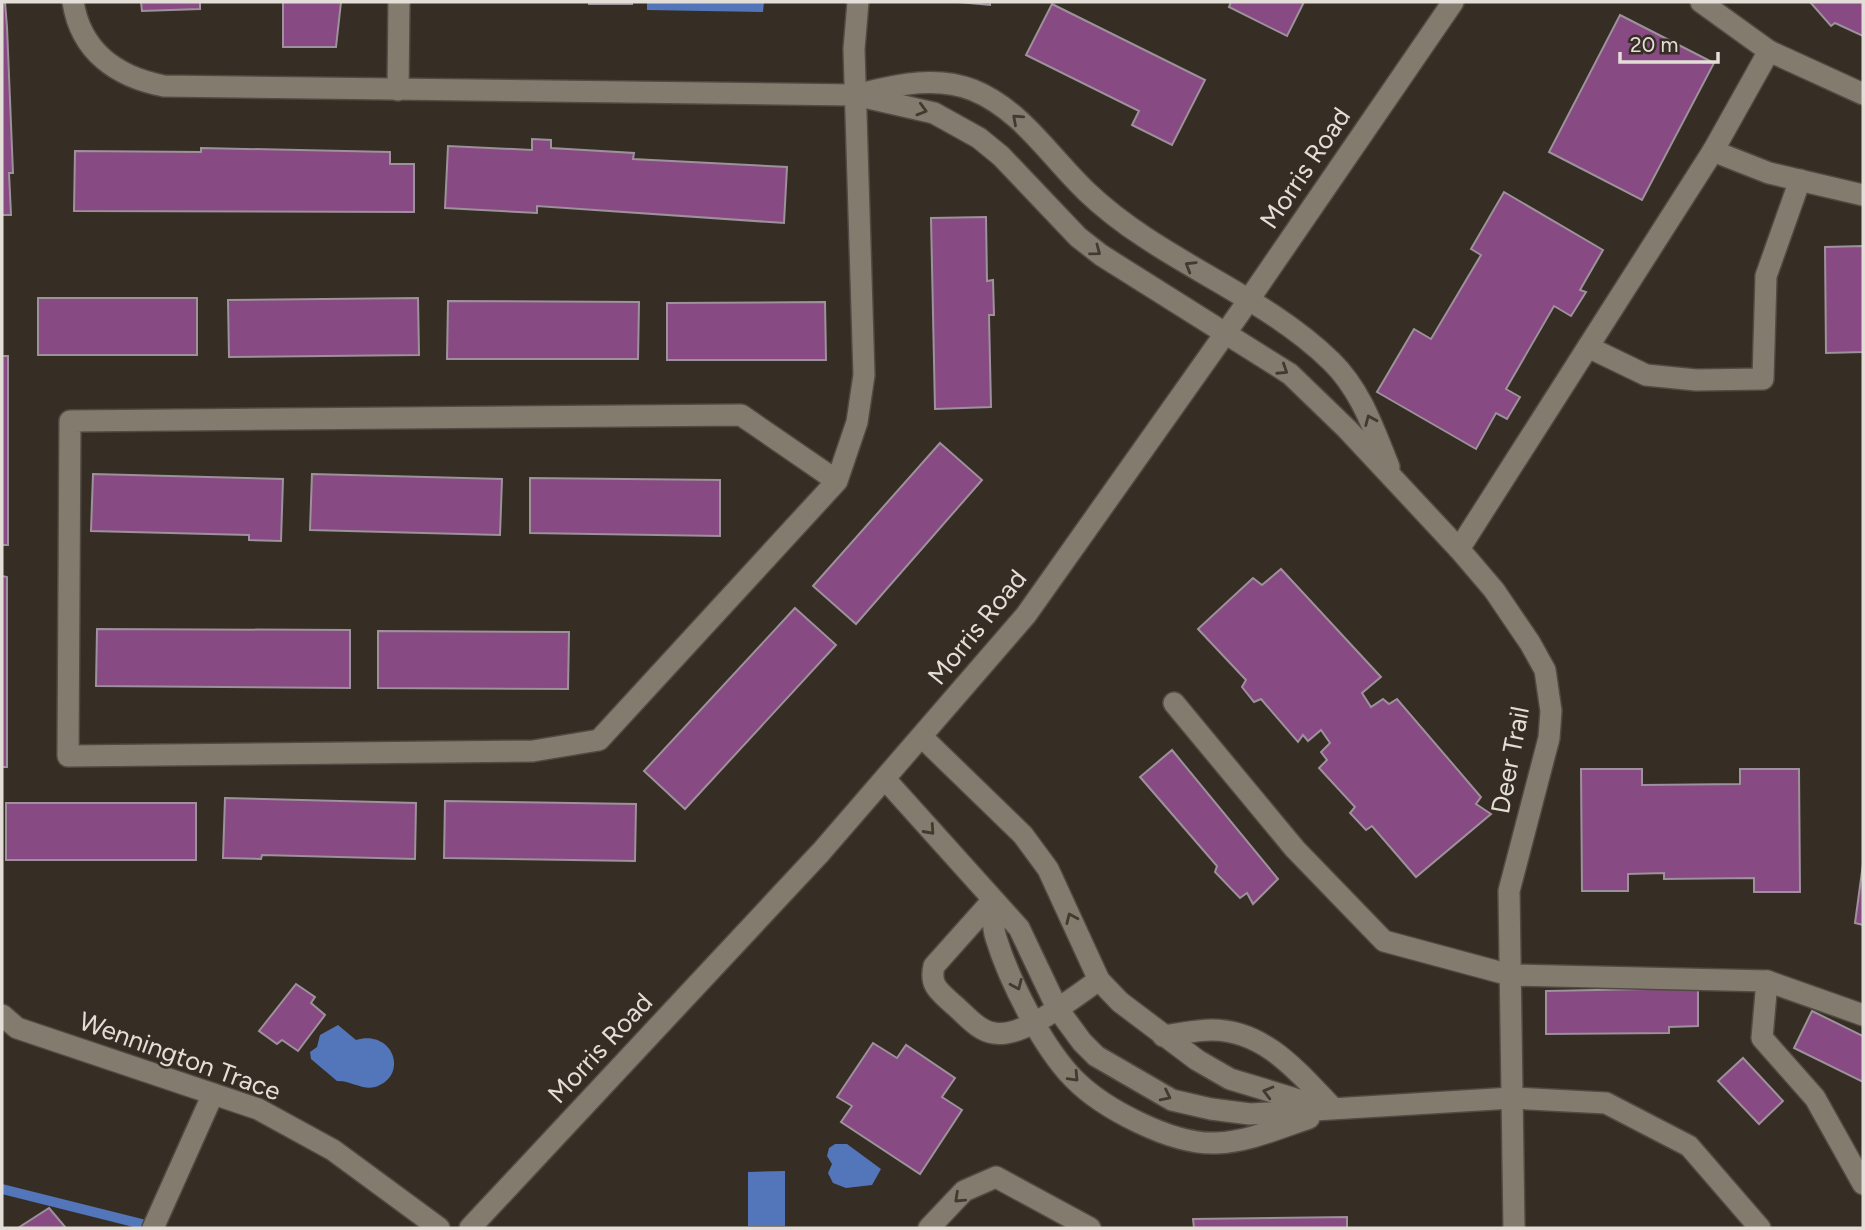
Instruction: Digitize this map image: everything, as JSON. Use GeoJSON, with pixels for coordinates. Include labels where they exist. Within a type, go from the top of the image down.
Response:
{"type":"FeatureCollection","features":[{"type":"Feature","properties":{"kind":"street"},"geometry":{"type":"LineString","coordinates":[[73,2],[84,36],[95,54],[108,65],[142,82],[198,88],[855,95],[895,85],[928,82],[958,85],[991,98],[1028,128],[1087,192],[1128,227],[1310,343],[1342,372],[1362,402],[1395,483]]}},
{"type":"Feature","properties":{"kind":"street"},"geometry":{"type":"LineString","coordinates":[[398,90],[399,2]]}},
{"type":"Feature","properties":{"kind":"street"},"geometry":{"type":"LineString","coordinates":[[836,481],[741,415],[70,421],[68,756],[533,751],[599,740],[836,481],[857,422],[864,376],[855,95],[858,2]]}},
{"type":"Feature","properties":{"kind":"street","name":"Morris Road"},"geometry":{"type":"LineString","coordinates":[[470,1228],[821,852],[1026,615],[1248,301],[1453,2]]}},
{"type":"Feature","properties":{"kind":"street"},"geometry":{"type":"LineString","coordinates":[[1701,2],[1769,51],[1863,94]]}},
{"type":"Feature","properties":{"kind":"street"},"geometry":{"type":"LineString","coordinates":[[1459,549],[1713,152],[1769,51]]}},
{"type":"Feature","properties":{"kind":"street","name":"Deer Trail"},"geometry":{"type":"LineString","coordinates":[[855,95],[934,113],[979,138],[1001,156],[1062,221],[1101,255],[1301,384],[1459,549],[1494,590],[1530,643],[1545,670],[1550,688],[1549,738],[1509,891],[1514,1228]]}},
{"type":"Feature","properties":{"kind":"street"},"geometry":{"type":"LineString","coordinates":[[1713,152],[1769,173],[1863,195]]}},
{"type":"Feature","properties":{"kind":"street"},"geometry":{"type":"LineString","coordinates":[[1588,346],[1646,376],[1696,380],[1763,379],[1766,275],[1800,180]]}},
{"type":"Feature","properties":{"kind":"street"},"geometry":{"type":"LineString","coordinates":[[1174,703],[1295,849],[1384,941],[1510,975],[1767,981],[1863,1015]]}},
{"type":"Feature","properties":{"kind":"street"},"geometry":{"type":"LineString","coordinates":[[922,737],[1023,835],[1048,869],[1099,980],[1120,1002],[1163,1036],[1230,1079],[1256,1089],[1334,1110]]}},
{"type":"Feature","properties":{"kind":"street"},"geometry":{"type":"LineString","coordinates":[[885,779],[1019,928],[1058,1008],[1082,1042],[1096,1056],[1172,1100],[1250,1114],[1512,1098],[1606,1103],[1689,1146],[1760,1228]]}},
{"type":"Feature","properties":{"kind":"street"},"geometry":{"type":"LineString","coordinates":[[992,901],[934,965],[932,977],[935,988],[981,1028],[1006,1034],[1058,1008],[1099,980]]}},
{"type":"Feature","properties":{"kind":"street"},"geometry":{"type":"LineString","coordinates":[[992,901],[995,936],[1035,1021],[1057,1057],[1086,1090],[1163,1133],[1214,1144],[1241,1141],[1334,1110]]}},
{"type":"Feature","properties":{"kind":"street"},"geometry":{"type":"LineString","coordinates":[[1767,981],[1762,1038],[1815,1098],[1863,1184]]}},
{"type":"Feature","properties":{"kind":"street","name":"Wennington Trace"},"geometry":{"type":"LineString","coordinates":[[2,1016],[17,1028],[258,1109],[334,1150],[439,1228]]}},
{"type":"Feature","properties":{"kind":"street"},"geometry":{"type":"LineString","coordinates":[[1163,1036],[1212,1030],[1245,1034],[1291,1064],[1334,1110]]}},
{"type":"Feature","properties":{"kind":"street"},"geometry":{"type":"LineString","coordinates":[[153,1228],[213,1094]]}},
{"type":"Feature","properties":{"kind":"street"},"geometry":{"type":"LineString","coordinates":[[929,1228],[964,1191],[996,1177],[1078,1226]]}},
{"type":"Feature","properties":{"kind":"water"},"geometry":{"type":"Polygon","coordinates":[[[647,2],[764,2],[763,12],[647,10],[647,2]]]}},
{"type":"Feature","properties":{"kind":"water"},"geometry":{"type":"Polygon","coordinates":[[[338,1025],[356,1040],[369,1038],[387,1046],[394,1063],[393,1072],[387,1080],[368,1088],[337,1081],[311,1059],[310,1052],[317,1047],[320,1035],[338,1025]]]}},
{"type":"Feature","properties":{"kind":"water"},"geometry":{"type":"Polygon","coordinates":[[[835,1144],[847,1144],[881,1169],[872,1185],[846,1188],[833,1183],[828,1173],[832,1164],[827,1156],[829,1148],[835,1144]]]}},
{"type":"Feature","properties":{"kind":"water"},"geometry":{"type":"Polygon","coordinates":[[[785,1171],[785,1226],[748,1226],[748,1172],[785,1171]]]}},
{"type":"Feature","properties":{"kind":"building"},"geometry":{"type":"Polygon","coordinates":[[[2,2],[5,2],[7,27],[13,173],[9,173],[11,215],[2,215],[2,2]]]}},
{"type":"Feature","properties":{"kind":"building"},"geometry":{"type":"Polygon","coordinates":[[[141,2],[200,2],[200,9],[142,11],[141,2]]]}},
{"type":"Feature","properties":{"kind":"building"},"geometry":{"type":"Polygon","coordinates":[[[283,2],[341,2],[336,47],[283,47],[283,2]]]}},
{"type":"Feature","properties":{"kind":"building"},"geometry":{"type":"Polygon","coordinates":[[[632,2],[632,4],[589,4],[632,2]]]}},
{"type":"Feature","properties":{"kind":"building"},"geometry":{"type":"Polygon","coordinates":[[[958,2],[990,2],[990,5],[958,2]]]}},
{"type":"Feature","properties":{"kind":"building"},"geometry":{"type":"Polygon","coordinates":[[[1231,2],[1304,2],[1287,36],[1229,7],[1231,2]]]}},
{"type":"Feature","properties":{"kind":"building"},"geometry":{"type":"Polygon","coordinates":[[[1810,2],[1863,2],[1863,36],[1835,23],[1831,26],[1810,2]]]}},
{"type":"Feature","properties":{"kind":"building"},"geometry":{"type":"Polygon","coordinates":[[[1052,4],[1205,80],[1172,145],[1132,125],[1139,111],[1026,55],[1052,4]]]}},
{"type":"Feature","properties":{"kind":"building"},"geometry":{"type":"Polygon","coordinates":[[[1620,15],[1714,63],[1642,200],[1549,152],[1620,15]]]}},
{"type":"Feature","properties":{"kind":"building"},"geometry":{"type":"Polygon","coordinates":[[[532,139],[551,140],[551,148],[634,153],[633,159],[787,167],[784,223],[537,206],[537,213],[445,208],[448,146],[532,150],[532,139]]]}},
{"type":"Feature","properties":{"kind":"building"},"geometry":{"type":"Polygon","coordinates":[[[201,148],[390,152],[390,164],[414,164],[414,212],[74,211],[75,151],[201,152],[201,148]]]}},
{"type":"Feature","properties":{"kind":"building"},"geometry":{"type":"Polygon","coordinates":[[[1504,192],[1603,250],[1580,290],[1586,292],[1571,316],[1554,306],[1506,389],[1520,397],[1507,419],[1496,413],[1476,449],[1377,392],[1414,329],[1431,339],[1481,255],[1471,249],[1504,192]]]}},
{"type":"Feature","properties":{"kind":"building"},"geometry":{"type":"Polygon","coordinates":[[[986,217],[987,281],[993,280],[994,315],[989,315],[991,407],[935,409],[931,218],[986,217]]]}},
{"type":"Feature","properties":{"kind":"building"},"geometry":{"type":"Polygon","coordinates":[[[1863,246],[1863,352],[1826,353],[1825,247],[1863,246]]]}},
{"type":"Feature","properties":{"kind":"building"},"geometry":{"type":"Polygon","coordinates":[[[38,298],[197,298],[197,355],[38,355],[38,298]]]}},
{"type":"Feature","properties":{"kind":"building"},"geometry":{"type":"Polygon","coordinates":[[[418,298],[419,355],[229,357],[228,300],[418,298]]]}},
{"type":"Feature","properties":{"kind":"building"},"geometry":{"type":"Polygon","coordinates":[[[448,301],[639,302],[638,359],[447,359],[448,301]]]}},
{"type":"Feature","properties":{"kind":"building"},"geometry":{"type":"Polygon","coordinates":[[[825,302],[826,360],[667,360],[667,303],[825,302]]]}},
{"type":"Feature","properties":{"kind":"building"},"geometry":{"type":"Polygon","coordinates":[[[2,356],[8,356],[8,545],[2,545],[2,356]]]}},
{"type":"Feature","properties":{"kind":"building"},"geometry":{"type":"Polygon","coordinates":[[[940,443],[982,480],[856,624],[813,586],[940,443]]]}},
{"type":"Feature","properties":{"kind":"building"},"geometry":{"type":"Polygon","coordinates":[[[93,474],[283,479],[281,541],[249,540],[249,535],[91,531],[93,474]]]}},
{"type":"Feature","properties":{"kind":"building"},"geometry":{"type":"Polygon","coordinates":[[[312,474],[502,479],[500,535],[310,530],[312,474]]]}},
{"type":"Feature","properties":{"kind":"building"},"geometry":{"type":"Polygon","coordinates":[[[530,478],[720,480],[720,536],[530,533],[530,478]]]}},
{"type":"Feature","properties":{"kind":"building"},"geometry":{"type":"Polygon","coordinates":[[[1281,569],[1381,677],[1362,693],[1371,707],[1383,699],[1389,704],[1397,699],[1481,797],[1476,804],[1491,814],[1416,877],[1372,826],[1366,830],[1350,813],[1355,807],[1319,768],[1327,760],[1321,752],[1330,743],[1321,730],[1308,741],[1303,735],[1298,742],[1261,699],[1254,702],[1242,687],[1246,680],[1198,629],[1253,578],[1262,585],[1281,569]]]}},
{"type":"Feature","properties":{"kind":"building"},"geometry":{"type":"Polygon","coordinates":[[[2,576],[7,577],[7,767],[2,767],[2,576]]]}},
{"type":"Feature","properties":{"kind":"building"},"geometry":{"type":"Polygon","coordinates":[[[795,608],[836,645],[685,809],[644,771],[795,608]]]}},
{"type":"Feature","properties":{"kind":"building"},"geometry":{"type":"Polygon","coordinates":[[[97,629],[350,630],[350,688],[96,686],[97,629]]]}},
{"type":"Feature","properties":{"kind":"building"},"geometry":{"type":"Polygon","coordinates":[[[378,631],[569,632],[568,689],[378,688],[378,631]]]}},
{"type":"Feature","properties":{"kind":"building"},"geometry":{"type":"Polygon","coordinates":[[[1172,750],[1278,879],[1253,904],[1247,893],[1240,898],[1215,872],[1217,866],[1140,777],[1172,750]]]}},
{"type":"Feature","properties":{"kind":"building"},"geometry":{"type":"Polygon","coordinates":[[[1581,769],[1642,769],[1642,785],[1740,784],[1740,769],[1799,769],[1800,892],[1754,892],[1754,878],[1664,879],[1664,873],[1628,874],[1628,891],[1582,891],[1581,769]]]}},
{"type":"Feature","properties":{"kind":"building"},"geometry":{"type":"Polygon","coordinates":[[[225,798],[416,803],[415,859],[262,855],[261,859],[223,858],[225,798]]]}},
{"type":"Feature","properties":{"kind":"building"},"geometry":{"type":"Polygon","coordinates":[[[445,801],[636,804],[635,861],[444,858],[445,801]]]}},
{"type":"Feature","properties":{"kind":"building"},"geometry":{"type":"Polygon","coordinates":[[[6,803],[196,803],[196,860],[6,860],[6,803]]]}},
{"type":"Feature","properties":{"kind":"building"},"geometry":{"type":"Polygon","coordinates":[[[1863,864],[1863,925],[1855,923],[1863,864]]]}},
{"type":"Feature","properties":{"kind":"building"},"geometry":{"type":"Polygon","coordinates":[[[296,984],[315,997],[311,1003],[325,1015],[298,1051],[282,1040],[277,1044],[259,1031],[296,984]]]}},
{"type":"Feature","properties":{"kind":"building"},"geometry":{"type":"Polygon","coordinates":[[[1698,988],[1698,1026],[1669,1027],[1669,1033],[1546,1034],[1546,991],[1698,988]]]}},
{"type":"Feature","properties":{"kind":"building"},"geometry":{"type":"Polygon","coordinates":[[[1812,1011],[1863,1036],[1863,1082],[1794,1048],[1812,1011]]]}},
{"type":"Feature","properties":{"kind":"building"},"geometry":{"type":"Polygon","coordinates":[[[873,1043],[897,1058],[906,1045],[955,1078],[942,1097],[962,1110],[920,1174],[841,1122],[852,1106],[837,1097],[873,1043]]]}},
{"type":"Feature","properties":{"kind":"building"},"geometry":{"type":"Polygon","coordinates":[[[1743,1058],[1783,1101],[1759,1124],[1718,1081],[1743,1058]]]}},
{"type":"Feature","properties":{"kind":"building"},"geometry":{"type":"Polygon","coordinates":[[[49,1208],[66,1228],[18,1228],[49,1208]]]}},
{"type":"Feature","properties":{"kind":"building"},"geometry":{"type":"Polygon","coordinates":[[[1347,1217],[1347,1228],[1194,1228],[1193,1219],[1347,1217]]]}},
{"type":"Feature","properties":{"kind":"waterway"},"geometry":{"type":"LineString","coordinates":[[2,1189],[154,1227]]}}]}
